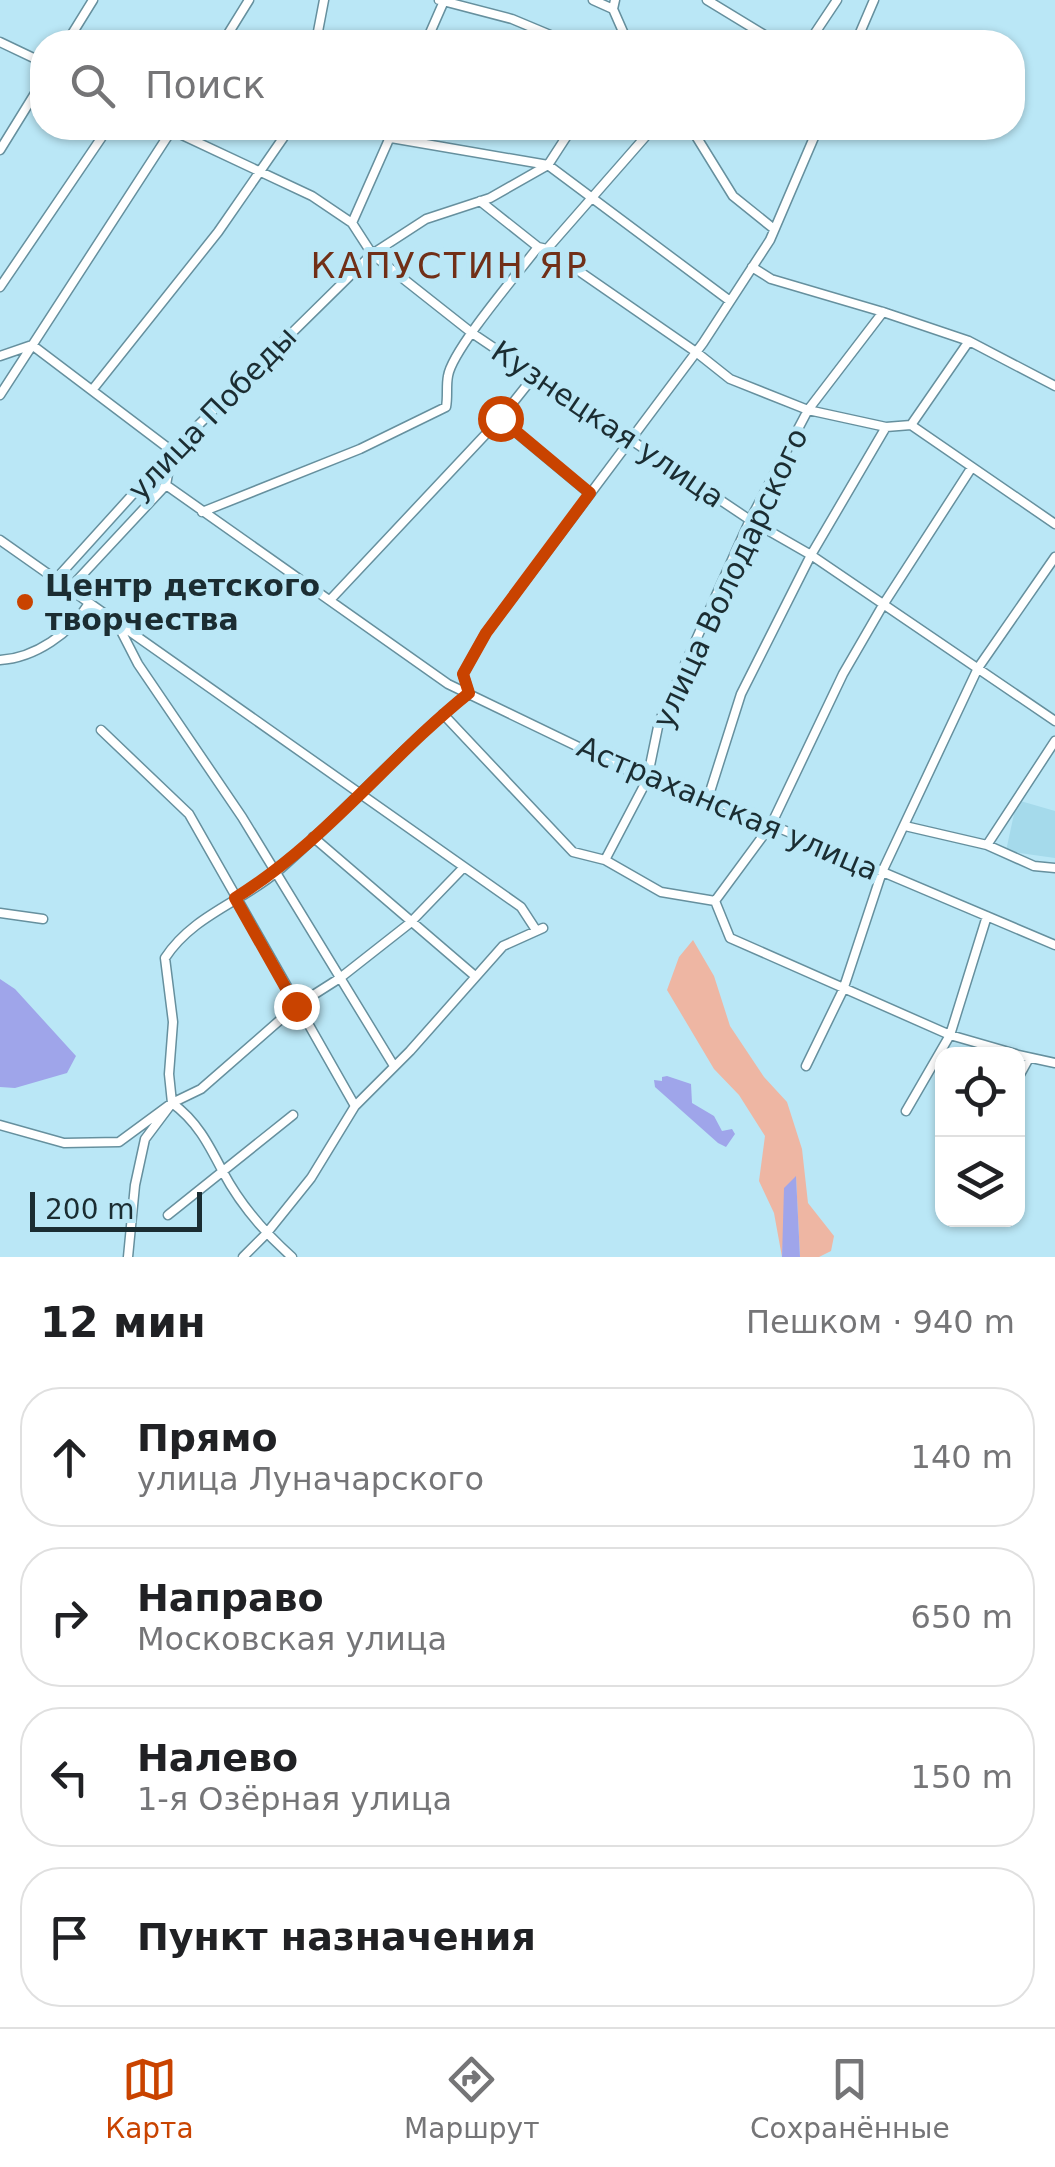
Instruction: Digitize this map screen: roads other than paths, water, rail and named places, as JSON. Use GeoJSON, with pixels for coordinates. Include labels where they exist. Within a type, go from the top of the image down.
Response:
{"type":"FeatureCollection","features":[{"type":"Feature","properties":{"kind":"street"},"geometry":{"type":"LineString","coordinates":[[74,30],[93,0]]}},
{"type":"Feature","properties":{"kind":"street"},"geometry":{"type":"LineString","coordinates":[[231,30],[248,0]]}},
{"type":"Feature","properties":{"kind":"street"},"geometry":{"type":"LineString","coordinates":[[318,30],[324,0]]}},
{"type":"Feature","properties":{"kind":"street"},"geometry":{"type":"LineString","coordinates":[[431,30],[443,0],[537,30]]}},
{"type":"Feature","properties":{"kind":"street"},"geometry":{"type":"LineString","coordinates":[[593,0],[614,4],[623,30]]}},
{"type":"Feature","properties":{"kind":"street"},"geometry":{"type":"LineString","coordinates":[[707,0],[756,30]]}},
{"type":"Feature","properties":{"kind":"street"},"geometry":{"type":"LineString","coordinates":[[818,30],[837,0]]}},
{"type":"Feature","properties":{"kind":"street"},"geometry":{"type":"LineString","coordinates":[[861,30],[874,0]]}},
{"type":"Feature","properties":{"kind":"street"},"geometry":{"type":"LineString","coordinates":[[0,42],[30,56]]}},
{"type":"Feature","properties":{"kind":"street"},"geometry":{"type":"LineString","coordinates":[[0,150],[30,101]]}},
{"type":"Feature","properties":{"kind":"street"},"geometry":{"type":"LineString","coordinates":[[0,286],[100,140]]}},
{"type":"Feature","properties":{"kind":"street"},"geometry":{"type":"LineString","coordinates":[[0,395],[162,140]]}},
{"type":"Feature","properties":{"kind":"street","name":"Кузнецкая улица"},"geometry":{"type":"LineString","coordinates":[[193,140],[312,196],[352,223],[372,254],[472,332],[750,520],[811,555],[1055,722]]}},
{"type":"Feature","properties":{"kind":"street"},"geometry":{"type":"LineString","coordinates":[[93,389],[282,140]]}},
{"type":"Feature","properties":{"kind":"street"},"geometry":{"type":"LineString","coordinates":[[352,223],[390,140]]}},
{"type":"Feature","properties":{"kind":"street"},"geometry":{"type":"LineString","coordinates":[[403,140],[548,165],[730,301]]}},
{"type":"Feature","properties":{"kind":"street","name":"улица Победы"},"geometry":{"type":"LineString","coordinates":[[56,579],[172,451],[372,254],[426,220],[480,201],[548,165],[564,140]]}},
{"type":"Feature","properties":{"kind":"street"},"geometry":{"type":"LineString","coordinates":[[202,512],[360,449],[446,407],[448,376],[472,332],[542,248],[591,200],[643,140]]}},
{"type":"Feature","properties":{"kind":"street"},"geometry":{"type":"LineString","coordinates":[[698,140],[733,196],[774,229]]}},
{"type":"Feature","properties":{"kind":"street"},"geometry":{"type":"LineString","coordinates":[[128,1257],[142,1150],[146,1138],[172,1103],[169,1074],[173,1022],[165,958],[178,938],[275,873],[469,693],[463,674],[486,633],[730,301],[774,229],[813,140]]}},
{"type":"Feature","properties":{"kind":"street"},"geometry":{"type":"LineString","coordinates":[[480,201],[730,379],[808,410],[886,426],[912,425],[1055,524]]}},
{"type":"Feature","properties":{"kind":"street"},"geometry":{"type":"LineString","coordinates":[[752,266],[771,279],[969,342],[1055,386]]}},
{"type":"Feature","properties":{"kind":"street","name":"улица Володарского"},"geometry":{"type":"LineString","coordinates":[[604,860],[646,780],[659,722],[750,520],[808,410],[883,312]]}},
{"type":"Feature","properties":{"kind":"street"},"geometry":{"type":"LineString","coordinates":[[912,425],[969,342]]}},
{"type":"Feature","properties":{"kind":"street"},"geometry":{"type":"LineString","coordinates":[[0,356],[32,346]]}},
{"type":"Feature","properties":{"kind":"street"},"geometry":{"type":"LineString","coordinates":[[32,346],[172,451],[166,485]]}},
{"type":"Feature","properties":{"kind":"street"},"geometry":{"type":"LineString","coordinates":[[330,600],[500,418],[535,375]]}},
{"type":"Feature","properties":{"kind":"street"},"geometry":{"type":"LineString","coordinates":[[500,418],[590,493]]}},
{"type":"Feature","properties":{"kind":"street"},"geometry":{"type":"LineString","coordinates":[[708,798],[741,694],[811,555],[886,426]]}},
{"type":"Feature","properties":{"kind":"street"},"geometry":{"type":"LineString","coordinates":[[714,900],[770,825],[843,674],[882,605],[972,467]]}},
{"type":"Feature","properties":{"kind":"street","name":"улица Победы"},"geometry":{"type":"LineString","coordinates":[[68,588],[166,485]]}},
{"type":"Feature","properties":{"kind":"street","name":"Астраханская улица"},"geometry":{"type":"LineString","coordinates":[[166,485],[448,684],[646,780],[708,798],[1055,945]]}},
{"type":"Feature","properties":{"kind":"street"},"geometry":{"type":"LineString","coordinates":[[0,540],[522,907],[540,929],[504,946],[356,1106],[310,1178],[243,1257]]}},
{"type":"Feature","properties":{"kind":"street"},"geometry":{"type":"LineString","coordinates":[[806,1066],[843,990],[882,872],[978,668],[1055,557]]}},
{"type":"Feature","properties":{"kind":"street"},"geometry":{"type":"LineString","coordinates":[[0,660],[42,648],[78,622],[89,603]]}},
{"type":"Feature","properties":{"kind":"street"},"geometry":{"type":"LineString","coordinates":[[116,622],[138,664],[242,817],[394,1066]]}},
{"type":"Feature","properties":{"kind":"street"},"geometry":{"type":"LineString","coordinates":[[443,714],[573,852],[604,860],[661,892],[714,900]]}},
{"type":"Feature","properties":{"kind":"street"},"geometry":{"type":"LineString","coordinates":[[101,730],[189,814],[356,1106]]}},
{"type":"Feature","properties":{"kind":"street"},"geometry":{"type":"LineString","coordinates":[[987,845],[1055,741]]}},
{"type":"Feature","properties":{"kind":"street"},"geometry":{"type":"LineString","coordinates":[[905,826],[987,845],[1034,866],[1055,868]]}},
{"type":"Feature","properties":{"kind":"street"},"geometry":{"type":"LineString","coordinates":[[314,838],[475,976]]}},
{"type":"Feature","properties":{"kind":"street"},"geometry":{"type":"LineString","coordinates":[[0,1126],[64,1143],[119,1142],[172,1103],[201,1089],[296,1006],[340,978],[410,923],[464,867]]}},
{"type":"Feature","properties":{"kind":"street"},"geometry":{"type":"LineString","coordinates":[[714,900],[730,938],[950,1035],[990,1047]]}},
{"type":"Feature","properties":{"kind":"street"},"geometry":{"type":"LineString","coordinates":[[0,913],[43,919]]}},
{"type":"Feature","properties":{"kind":"street"},"geometry":{"type":"LineString","coordinates":[[906,1111],[950,1035],[987,916]]}},
{"type":"Feature","properties":{"kind":"street"},"geometry":{"type":"LineString","coordinates":[[1025,1057],[1055,1063]]}},
{"type":"Feature","properties":{"kind":"street"},"geometry":{"type":"LineString","coordinates":[[1025,1065],[1029,1058]]}},
{"type":"Feature","properties":{"kind":"street"},"geometry":{"type":"LineString","coordinates":[[172,1103],[186,1113],[212,1147],[224,1173],[266,1234],[292,1257]]}},
{"type":"Feature","properties":{"kind":"street"},"geometry":{"type":"LineString","coordinates":[[168,1214],[293,1115]]}},
{"type":"Feature","properties":{"kind":"water"},"geometry":{"type":"Polygon","coordinates":[[[0,979],[15,989],[76,1056],[67,1073],[15,1088],[0,1087],[0,979]]]}},
{"type":"Feature","properties":{"kind":"water"},"geometry":{"type":"Polygon","coordinates":[[[667,1076],[691,1084],[692,1103],[714,1116],[722,1131],[732,1129],[735,1134],[726,1147],[655,1087],[654,1080],[662,1081],[667,1076]]]}},
{"type":"Feature","properties":{"kind":"water"},"geometry":{"type":"Polygon","coordinates":[[[796,1176],[800,1257],[782,1257],[784,1188],[796,1176]]]}},
{"type":"Feature","properties":{"kind":"place","name":"Центр детского творчества"},"geometry":{"type":"Point","coordinates":[25,602]}},
{"type":"Feature","properties":{"kind":"district","name":"КАПУСТИН ЯР"},"geometry":{"type":"Point","coordinates":[450,266]}}]}
